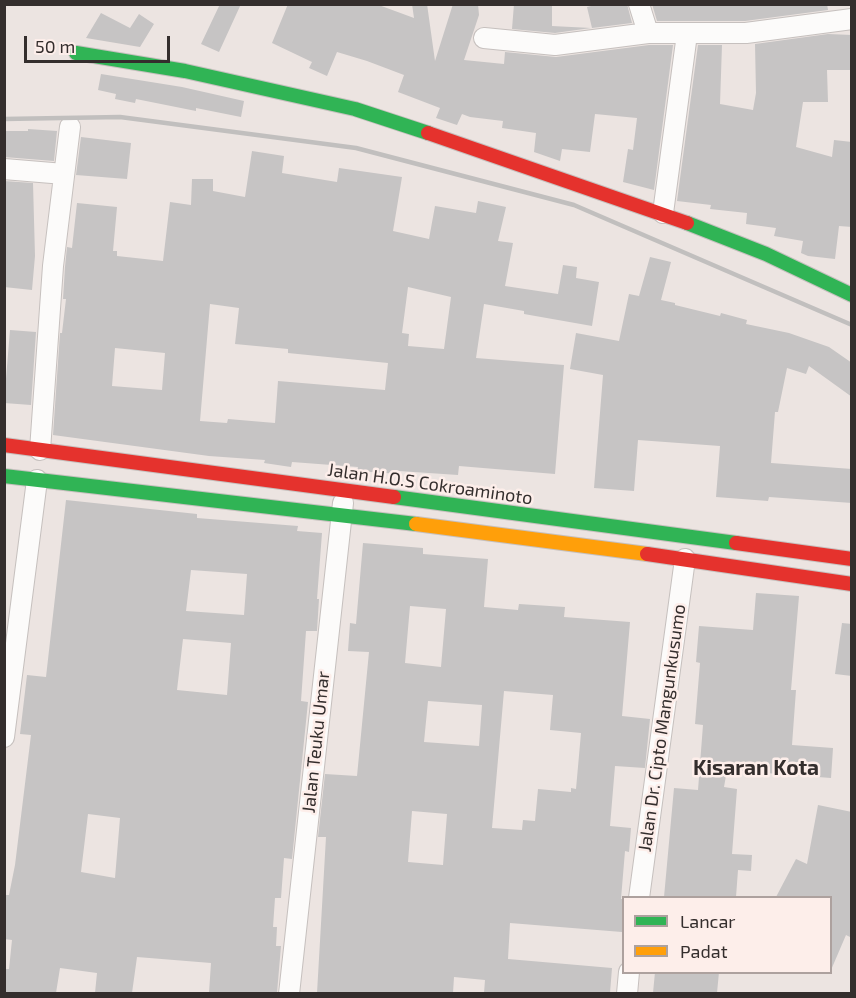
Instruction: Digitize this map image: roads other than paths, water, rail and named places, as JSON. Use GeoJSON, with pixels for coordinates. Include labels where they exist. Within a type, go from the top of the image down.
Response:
{"type":"FeatureCollection","features":[{"type":"Feature","properties":{"kind":"main road"},"geometry":{"type":"LineString","coordinates":[[76,53],[186,71],[355,109],[663,213],[766,254],[852,295]]}},
{"type":"Feature","properties":{"kind":"main road","name":"Jalan H.O.S Cokroaminoto"},"geometry":{"type":"LineString","coordinates":[[4,446],[852,559]]}},
{"type":"Feature","properties":{"kind":"main road"},"geometry":{"type":"LineString","coordinates":[[4,476],[342,514],[685,559],[852,584]]}},
{"type":"Feature","properties":{"kind":"street"},"geometry":{"type":"LineString","coordinates":[[639,4],[648,33]]}},
{"type":"Feature","properties":{"kind":"street"},"geometry":{"type":"LineString","coordinates":[[484,38],[555,45],[648,33],[746,33],[852,19]]}},
{"type":"Feature","properties":{"kind":"street"},"geometry":{"type":"LineString","coordinates":[[663,213],[687,34]]}},
{"type":"Feature","properties":{"kind":"street"},"geometry":{"type":"LineString","coordinates":[[40,450],[53,266],[70,127]]}},
{"type":"Feature","properties":{"kind":"street"},"geometry":{"type":"LineString","coordinates":[[4,169],[64,174]]}},
{"type":"Feature","properties":{"kind":"street"},"geometry":{"type":"LineString","coordinates":[[4,737],[37,480]]}},
{"type":"Feature","properties":{"kind":"street","name":"Jalan Teuku Umar"},"geometry":{"type":"LineString","coordinates":[[288,993],[345,491]]}},
{"type":"Feature","properties":{"kind":"street","name":"Jalan Dr. Cipto Mangunkusumo"},"geometry":{"type":"LineString","coordinates":[[639,896],[685,559]]}},
{"type":"Feature","properties":{"kind":"street"},"geometry":{"type":"LineString","coordinates":[[627,993],[629,974]]}},
{"type":"Feature","properties":{"kind":"railway"},"geometry":{"type":"LineString","coordinates":[[4,119],[120,117],[356,148],[574,205],[852,325]]}},
{"type":"Feature","properties":{"kind":"district","name":"Kisaran Kota"},"geometry":{"type":"Point","coordinates":[756,768]}}]}
